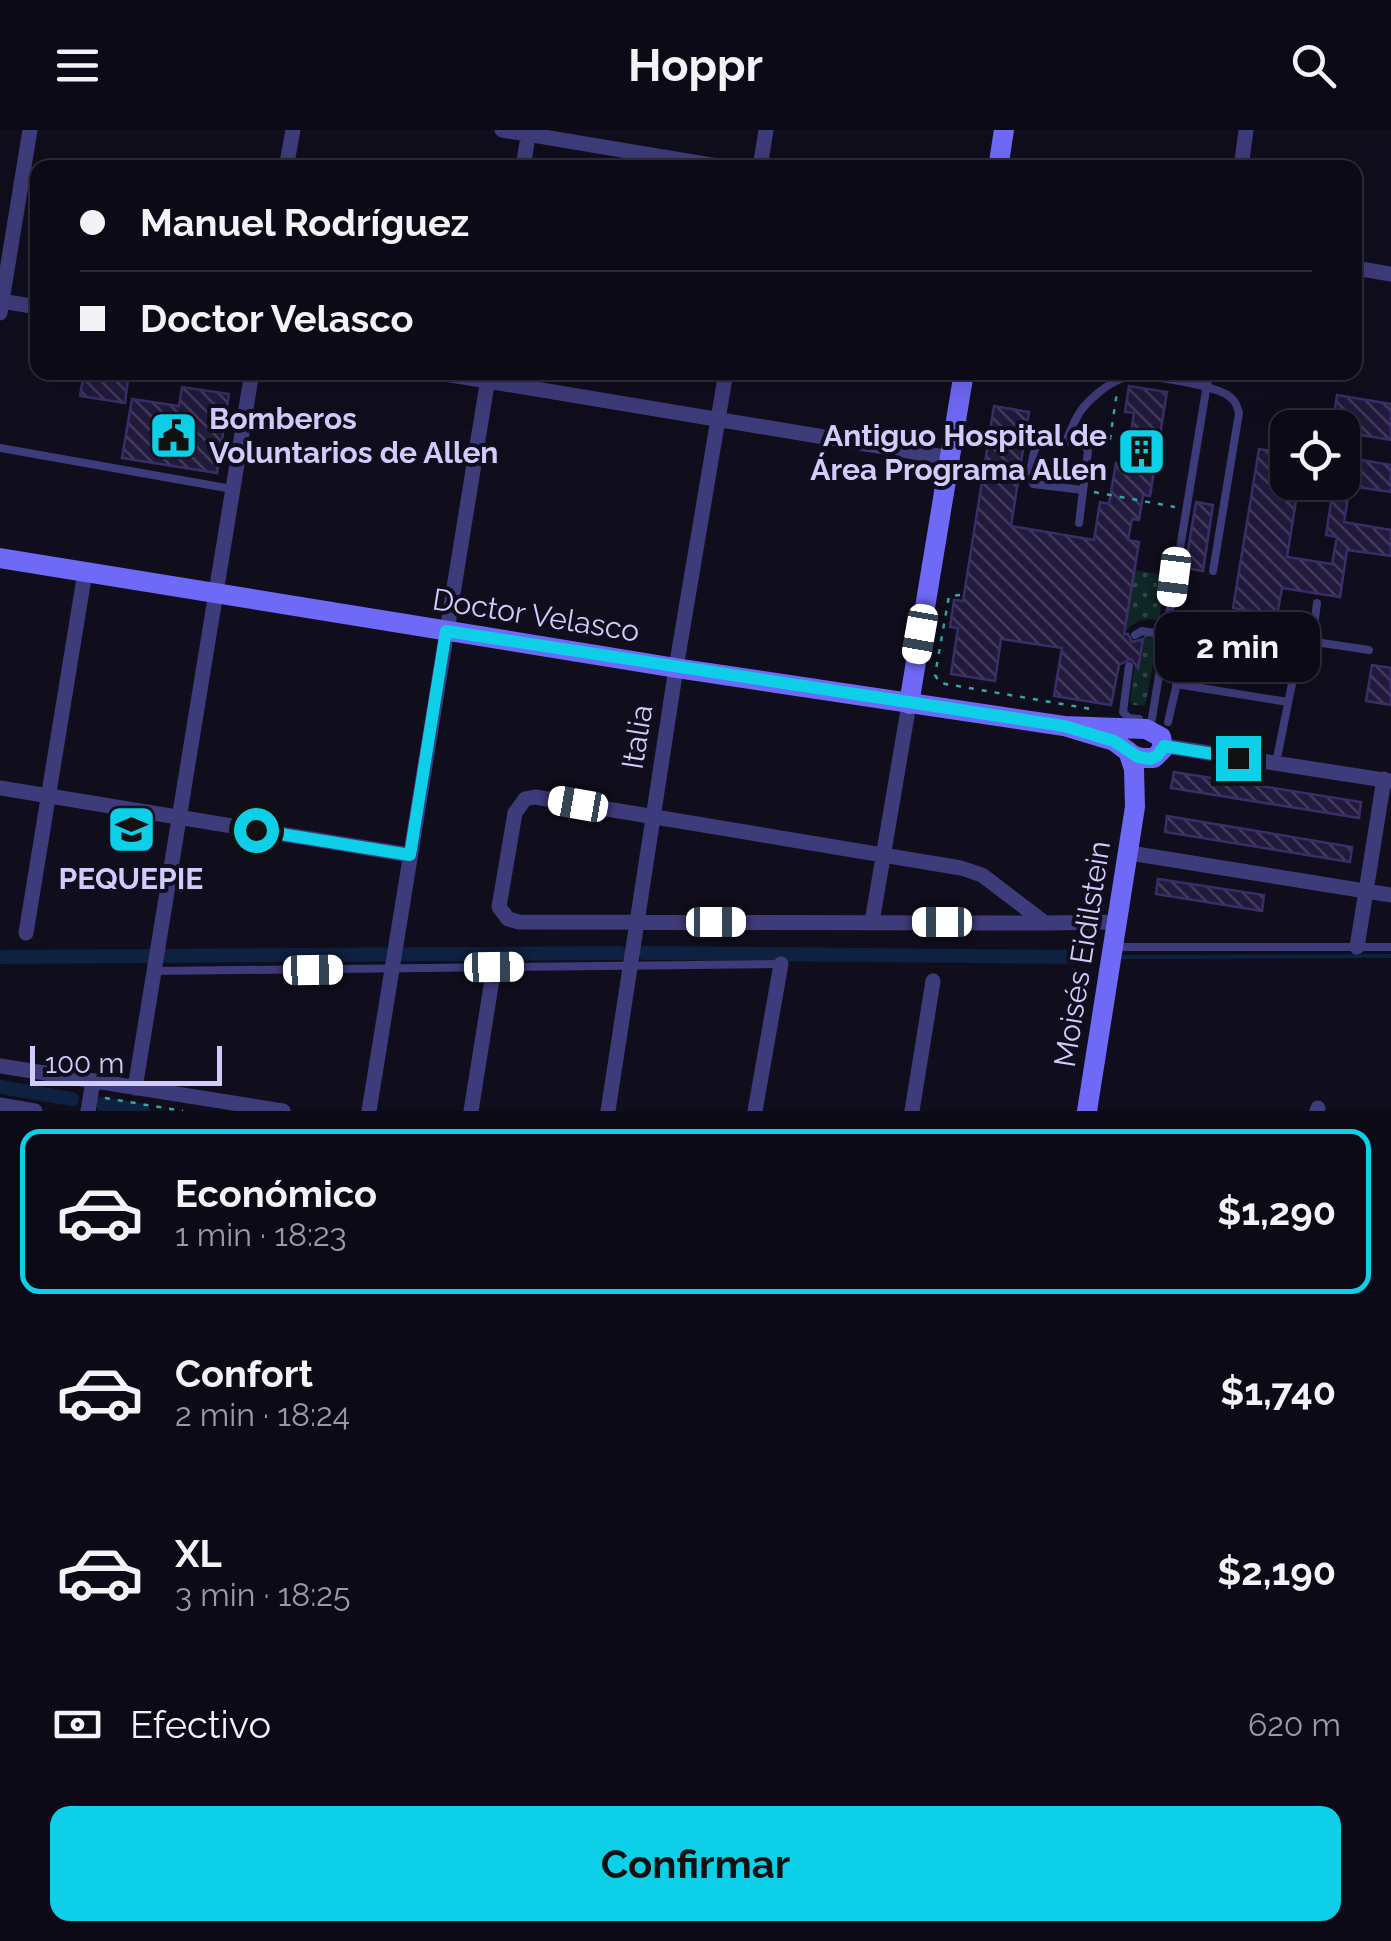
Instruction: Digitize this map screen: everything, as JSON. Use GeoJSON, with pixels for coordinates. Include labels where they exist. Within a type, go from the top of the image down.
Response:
{"type":"FeatureCollection","features":[{"type":"Feature","properties":{"kind":"main road"},"geometry":{"type":"LineString","coordinates":[[999,160],[1004,130]]}},
{"type":"Feature","properties":{"kind":"main road"},"geometry":{"type":"LineString","coordinates":[[909,704],[963,380]]}},
{"type":"Feature","properties":{"kind":"main road","name":"Doctor Velasco"},"geometry":{"type":"LineString","coordinates":[[0,558],[909,704],[1064,726],[1155,734],[1142,758],[1114,741],[1064,726]]}},
{"type":"Feature","properties":{"kind":"main road"},"geometry":{"type":"LineString","coordinates":[[1127,750],[1125,737],[1130,732],[1155,734]]}},
{"type":"Feature","properties":{"kind":"main road","name":"Moisés Eidilstein"},"geometry":{"type":"LineString","coordinates":[[1136,806],[1155,734]]}},
{"type":"Feature","properties":{"kind":"main road","name":"Moisés Eidilstein"},"geometry":{"type":"LineString","coordinates":[[1087,1111],[1136,806],[1134,768],[1127,750]]}},
{"type":"Feature","properties":{"kind":"street"},"geometry":{"type":"LineString","coordinates":[[30,130],[1,305],[30,307]]}},
{"type":"Feature","properties":{"kind":"street"},"geometry":{"type":"LineString","coordinates":[[287,160],[293,130]]}},
{"type":"Feature","properties":{"kind":"street"},"geometry":{"type":"LineString","coordinates":[[502,130],[684,160]]}},
{"type":"Feature","properties":{"kind":"street"},"geometry":{"type":"LineString","coordinates":[[761,160],[766,130]]}},
{"type":"Feature","properties":{"kind":"street"},"geometry":{"type":"LineString","coordinates":[[1242,160],[1246,130]]}},
{"type":"Feature","properties":{"kind":"street"},"geometry":{"type":"LineString","coordinates":[[523,160],[528,132]]}},
{"type":"Feature","properties":{"kind":"street"},"geometry":{"type":"LineString","coordinates":[[1362,269],[1391,274]]}},
{"type":"Feature","properties":{"kind":"street"},"geometry":{"type":"LineString","coordinates":[[135,1088],[251,380]]}},
{"type":"Feature","properties":{"kind":"street"},"geometry":{"type":"LineString","coordinates":[[370,1111],[488,380]]}},
{"type":"Feature","properties":{"kind":"street"},"geometry":{"type":"LineString","coordinates":[[504,380],[950,458]]}},
{"type":"Feature","properties":{"kind":"street","name":"Italia"},"geometry":{"type":"LineString","coordinates":[[608,1111],[725,380]]}},
{"type":"Feature","properties":{"kind":"street"},"geometry":{"type":"LineString","coordinates":[[26,933],[85,572]]}},
{"type":"Feature","properties":{"kind":"street"},"geometry":{"type":"LineString","coordinates":[[872,922],[909,704]]}},
{"type":"Feature","properties":{"kind":"street","name":"Doctor Velasco"},"geometry":{"type":"LineString","coordinates":[[1155,734],[1276,764],[1388,780]]}},
{"type":"Feature","properties":{"kind":"street"},"geometry":{"type":"LineString","coordinates":[[1357,947],[1388,780]]}},
{"type":"Feature","properties":{"kind":"street"},"geometry":{"type":"LineString","coordinates":[[0,788],[410,855]]}},
{"type":"Feature","properties":{"kind":"street"},"geometry":{"type":"LineString","coordinates":[[1045,923],[982,875],[961,868],[541,798],[525,800],[515,813],[500,903],[503,916],[519,922],[1045,923],[1118,922]]}},
{"type":"Feature","properties":{"kind":"street"},"geometry":{"type":"LineString","coordinates":[[1130,854],[1391,895]]}},
{"type":"Feature","properties":{"kind":"street"},"geometry":{"type":"LineString","coordinates":[[754,1111],[781,964]]}},
{"type":"Feature","properties":{"kind":"street"},"geometry":{"type":"LineString","coordinates":[[471,1111],[494,967]]}},
{"type":"Feature","properties":{"kind":"street"},"geometry":{"type":"LineString","coordinates":[[912,1111],[934,981]]}},
{"type":"Feature","properties":{"kind":"street"},"geometry":{"type":"LineString","coordinates":[[0,1066],[283,1111]]}},
{"type":"Feature","properties":{"kind":"street"},"geometry":{"type":"LineString","coordinates":[[88,1111],[92,1081]]}},
{"type":"Feature","properties":{"kind":"street"},"geometry":{"type":"LineString","coordinates":[[0,1106],[35,1111]]}},
{"type":"Feature","properties":{"kind":"lane"},"geometry":{"type":"LineString","coordinates":[[1066,441],[1080,411],[1119,380]]}},
{"type":"Feature","properties":{"kind":"lane"},"geometry":{"type":"LineString","coordinates":[[1164,380],[1228,395],[1236,402],[1239,413],[1213,571]]}},
{"type":"Feature","properties":{"kind":"lane"},"geometry":{"type":"LineString","coordinates":[[1155,734],[1174,577],[1207,380]]}},
{"type":"Feature","properties":{"kind":"lane"},"geometry":{"type":"LineString","coordinates":[[1079,523],[1088,452],[1085,446],[1042,438],[1037,442],[1030,477],[1033,484],[1083,490]]}},
{"type":"Feature","properties":{"kind":"lane"},"geometry":{"type":"LineString","coordinates":[[0,448],[233,489]]}},
{"type":"Feature","properties":{"kind":"lane"},"geometry":{"type":"LineString","coordinates":[[1312,642],[1317,603]]}},
{"type":"Feature","properties":{"kind":"lane"},"geometry":{"type":"LineString","coordinates":[[1168,620],[1369,650]]}},
{"type":"Feature","properties":{"kind":"lane"},"geometry":{"type":"LineString","coordinates":[[1135,636],[1142,631],[1166,635]]}},
{"type":"Feature","properties":{"kind":"lane"},"geometry":{"type":"LineString","coordinates":[[1276,764],[1302,639]]}},
{"type":"Feature","properties":{"kind":"lane"},"geometry":{"type":"LineString","coordinates":[[1155,734],[1176,684],[1181,656],[1189,652],[1294,670]]}},
{"type":"Feature","properties":{"kind":"lane"},"geometry":{"type":"LineString","coordinates":[[1129,666],[1122,712],[1155,734]]}},
{"type":"Feature","properties":{"kind":"lane"},"geometry":{"type":"LineString","coordinates":[[1176,684],[1288,702]]}},
{"type":"Feature","properties":{"kind":"lane"},"geometry":{"type":"LineString","coordinates":[[1114,947],[1391,947]]}},
{"type":"Feature","properties":{"kind":"lane"},"geometry":{"type":"LineString","coordinates":[[155,971],[781,964]]}},
{"type":"Feature","properties":{"kind":"path"},"geometry":{"type":"LineString","coordinates":[[1088,452],[1110,439],[1119,380]]}},
{"type":"Feature","properties":{"kind":"path"},"geometry":{"type":"LineString","coordinates":[[1083,490],[1186,509]]}},
{"type":"Feature","properties":{"kind":"path"},"geometry":{"type":"LineString","coordinates":[[960,595],[949,596],[935,675],[940,683],[1122,712]]}},
{"type":"Feature","properties":{"kind":"green space"},"geometry":{"type":"Polygon","coordinates":[[[1134,570],[1166,575],[1159,620],[1139,621],[1124,634],[1134,570]]]}},
{"type":"Feature","properties":{"kind":"green space"},"geometry":{"type":"Polygon","coordinates":[[[1146,635],[1157,642],[1146,703],[1133,705],[1130,701],[1134,667],[1138,667],[1146,635]]]}},
{"type":"Feature","properties":{"kind":"building"},"geometry":{"type":"Polygon","coordinates":[[[83,380],[128,380],[125,403],[80,396],[83,380]]]}},
{"type":"Feature","properties":{"kind":"building"},"geometry":{"type":"Polygon","coordinates":[[[1129,386],[1167,392],[1150,496],[1143,495],[1139,520],[1132,519],[1128,540],[1139,542],[1124,634],[1132,642],[1143,639],[1138,668],[1131,659],[1119,665],[1111,705],[1054,696],[1062,648],[1001,639],[995,681],[951,674],[958,628],[950,627],[954,600],[963,601],[994,406],[1029,412],[1011,526],[1094,540],[1100,502],[1109,504],[1116,463],[1126,465],[1134,413],[1125,412],[1129,386]]]}},
{"type":"Feature","properties":{"kind":"building","name":"Bomberos Voluntarios de Allen"},"geometry":{"type":"Polygon","coordinates":[[[182,387],[229,394],[217,473],[122,458],[132,399],[179,406],[182,387]]]}},
{"type":"Feature","properties":{"kind":"building"},"geometry":{"type":"Polygon","coordinates":[[[1337,395],[1391,404],[1391,440],[1360,435],[1360,410],[1335,410],[1337,395]]]}},
{"type":"Feature","properties":{"kind":"building"},"geometry":{"type":"Polygon","coordinates":[[[1259,449],[1270,451],[1270,500],[1296,500],[1287,557],[1332,564],[1337,537],[1326,535],[1331,500],[1348,500],[1344,522],[1391,530],[1391,556],[1347,550],[1340,597],[1282,588],[1277,615],[1233,608],[1259,449]]]}},
{"type":"Feature","properties":{"kind":"building"},"geometry":{"type":"Polygon","coordinates":[[[1360,460],[1391,465],[1391,492],[1360,487],[1360,460]]]}},
{"type":"Feature","properties":{"kind":"building"},"geometry":{"type":"Polygon","coordinates":[[[1196,502],[1213,505],[1203,571],[1185,568],[1196,502]]]}},
{"type":"Feature","properties":{"kind":"building"},"geometry":{"type":"Polygon","coordinates":[[[1372,665],[1391,668],[1391,705],[1366,701],[1372,665]]]}},
{"type":"Feature","properties":{"kind":"building"},"geometry":{"type":"Polygon","coordinates":[[[1174,772],[1361,802],[1359,818],[1171,788],[1174,772]]]}},
{"type":"Feature","properties":{"kind":"building"},"geometry":{"type":"Polygon","coordinates":[[[1167,816],[1352,847],[1350,862],[1165,832],[1167,816]]]}},
{"type":"Feature","properties":{"kind":"building"},"geometry":{"type":"Polygon","coordinates":[[[1158,879],[1264,895],[1262,911],[1156,894],[1158,879]]]}},
{"type":"Feature","properties":{"kind":"waterway"},"geometry":{"type":"LineString","coordinates":[[0,957],[620,953]]}},
{"type":"Feature","properties":{"kind":"waterway"},"geometry":{"type":"LineString","coordinates":[[644,953],[1083,957]]}},
{"type":"Feature","properties":{"kind":"waterway"},"geometry":{"type":"LineString","coordinates":[[1120,957],[1391,956]]}},
{"type":"Feature","properties":{"kind":"waterway"},"geometry":{"type":"LineString","coordinates":[[0,1087],[72,1099]]}},
{"type":"Feature","properties":{"kind":"waterway"},"geometry":{"type":"LineString","coordinates":[[102,1104],[143,1111]]}},
{"type":"Feature","properties":{"kind":"place","name":"Bomberos Voluntarios de Allen"},"geometry":{"type":"Point","coordinates":[174,435]}},
{"type":"Feature","properties":{"kind":"place","name":"Antiguo Hospital de Área Programa Allen"},"geometry":{"type":"Point","coordinates":[1142,452]}},
{"type":"Feature","properties":{"kind":"place","name":"PEQUEPIE"},"geometry":{"type":"Point","coordinates":[131,829]}},
{"type":"Feature","properties":{"kind":"route"},"geometry":{"type":"LineString","coordinates":[[256,830],[410,855],[446,631],[1064,726],[1114,741],[1142,758],[1157,756],[1164,746],[1238,758]]}}]}
